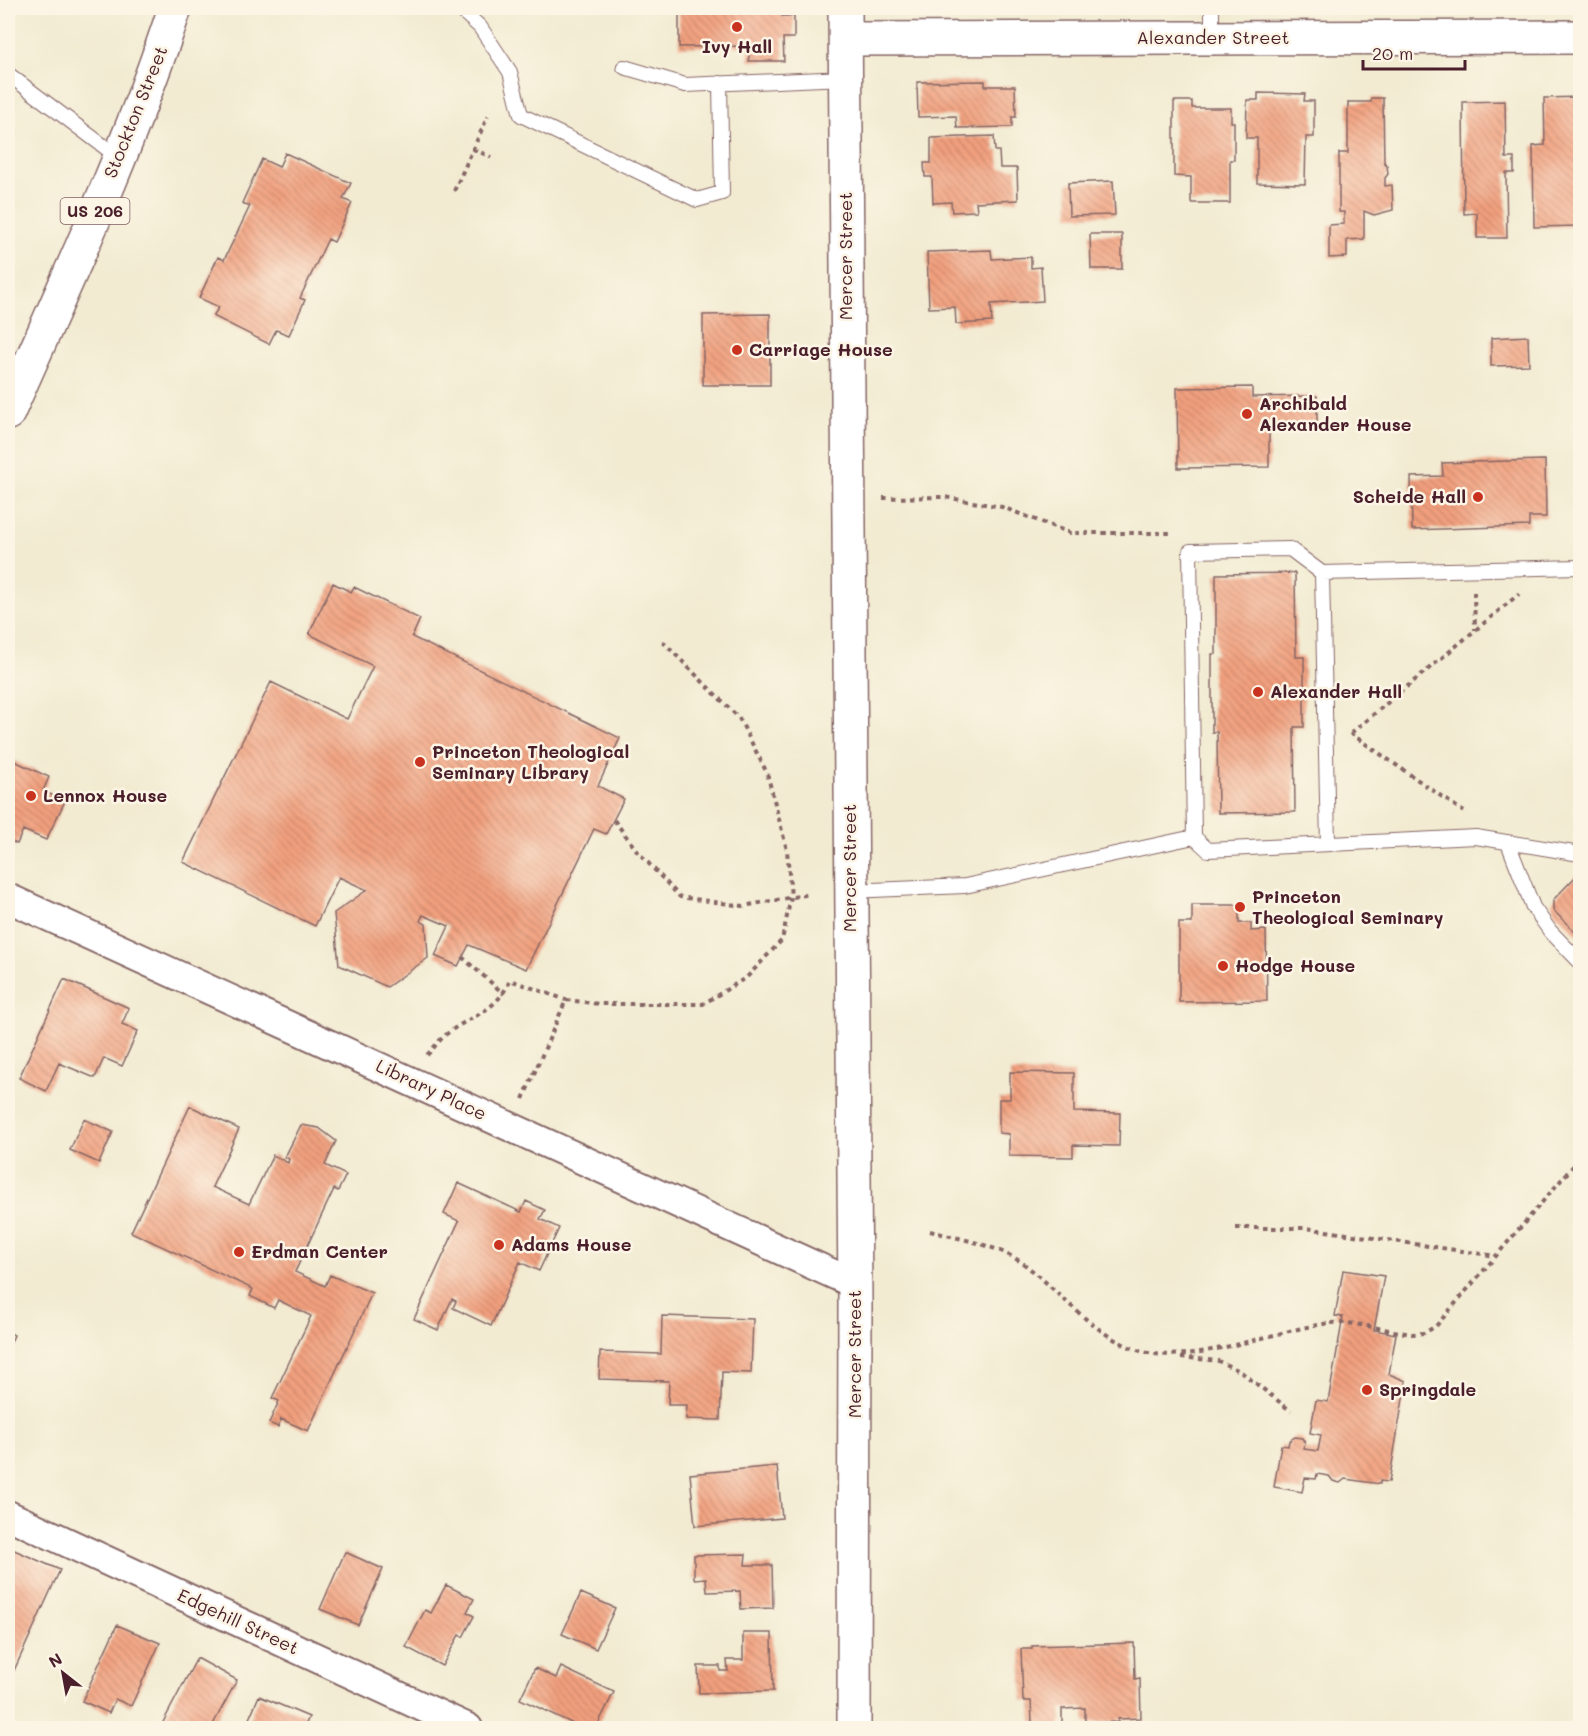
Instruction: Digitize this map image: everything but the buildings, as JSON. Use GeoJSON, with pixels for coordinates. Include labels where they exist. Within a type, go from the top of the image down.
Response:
{"type":"FeatureCollection","features":[{"type":"Feature","properties":{"kind":"main road","name":"Stockton Street"},"geometry":{"type":"LineString","coordinates":[[8,408],[118,157],[160,54],[175,8]]}},
{"type":"Feature","properties":{"kind":"main road","name":"Alexander Street"},"geometry":{"type":"LineString","coordinates":[[845,23],[1212,23],[1581,37]]}},
{"type":"Feature","properties":{"kind":"main road","name":"Mercer Street"},"geometry":{"type":"LineString","coordinates":[[845,23],[850,891],[855,1284],[854,1728]]}},
{"type":"Feature","properties":{"kind":"street","name":"Library Place"},"geometry":{"type":"LineString","coordinates":[[8,898],[855,1284]]}},
{"type":"Feature","properties":{"kind":"street","name":"Edgehill Street"},"geometry":{"type":"LineString","coordinates":[[8,1515],[468,1728]]}},
{"type":"Feature","properties":{"kind":"lane"},"geometry":{"type":"LineString","coordinates":[[459,8],[480,27],[510,72],[520,115],[697,200],[722,193],[720,83]]}},
{"type":"Feature","properties":{"kind":"lane"},"geometry":{"type":"LineString","coordinates":[[624,67],[685,85],[845,78]]}},
{"type":"Feature","properties":{"kind":"lane"},"geometry":{"type":"LineString","coordinates":[[8,74],[118,157]]}},
{"type":"Feature","properties":{"kind":"lane"},"geometry":{"type":"LineString","coordinates":[[1581,567],[1322,573],[1290,549],[1190,551],[1194,837],[1208,850],[1476,837],[1581,854]]}},
{"type":"Feature","properties":{"kind":"lane"},"geometry":{"type":"LineString","coordinates":[[1322,573],[1328,844]]}},
{"type":"Feature","properties":{"kind":"lane"},"geometry":{"type":"LineString","coordinates":[[850,891],[966,886],[1194,837]]}},
{"type":"Feature","properties":{"kind":"lane"},"geometry":{"type":"LineString","coordinates":[[1508,843],[1533,907],[1550,931],[1581,962]]}},
{"type":"Feature","properties":{"kind":"path"},"geometry":{"type":"LineString","coordinates":[[454,191],[488,116]]}},
{"type":"Feature","properties":{"kind":"path"},"geometry":{"type":"LineString","coordinates":[[473,149],[491,157]]}},
{"type":"Feature","properties":{"kind":"path"},"geometry":{"type":"LineString","coordinates":[[848,499],[944,496],[1002,507],[1070,533],[1180,533],[1190,551]]}},
{"type":"Feature","properties":{"kind":"path"},"geometry":{"type":"LineString","coordinates":[[1326,737],[1351,733],[1550,568]]}},
{"type":"Feature","properties":{"kind":"path"},"geometry":{"type":"LineString","coordinates":[[1473,570],[1475,630]]}},
{"type":"Feature","properties":{"kind":"path"},"geometry":{"type":"LineString","coordinates":[[405,1079],[444,1036],[483,1014],[504,994],[510,980],[566,1000],[600,1004],[703,1004],[747,977],[782,940],[791,897],[787,850],[767,773],[739,718],[662,641]]}},
{"type":"Feature","properties":{"kind":"path"},"geometry":{"type":"LineString","coordinates":[[1351,733],[1508,843]]}},
{"type":"Feature","properties":{"kind":"path"},"geometry":{"type":"LineString","coordinates":[[614,820],[638,852],[680,897],[743,906],[810,894]]}},
{"type":"Feature","properties":{"kind":"path"},"geometry":{"type":"LineString","coordinates":[[462,957],[504,994]]}},
{"type":"Feature","properties":{"kind":"path"},"geometry":{"type":"LineString","coordinates":[[511,1127],[566,1000]]}},
{"type":"Feature","properties":{"kind":"path"},"geometry":{"type":"LineString","coordinates":[[1178,1356],[1300,1328],[1334,1323],[1412,1334],[1424,1333],[1436,1326],[1581,1158]]}},
{"type":"Feature","properties":{"kind":"path"},"geometry":{"type":"LineString","coordinates":[[1236,1228],[1306,1228],[1496,1256]]}},
{"type":"Feature","properties":{"kind":"path"},"geometry":{"type":"LineString","coordinates":[[930,1231],[994,1248],[1026,1266],[1082,1316],[1111,1336],[1143,1352],[1218,1361],[1240,1371],[1291,1411]]}},
{"type":"Feature","properties":{"kind":"place","name":"Ivy Hall"},"geometry":{"type":"Point","coordinates":[737,27]}},
{"type":"Feature","properties":{"kind":"place","name":"Carriage House"},"geometry":{"type":"Point","coordinates":[737,350]}},
{"type":"Feature","properties":{"kind":"place","name":"Archibald Alexander House"},"geometry":{"type":"Point","coordinates":[1247,414]}},
{"type":"Feature","properties":{"kind":"place","name":"Scheide Hall"},"geometry":{"type":"Point","coordinates":[1478,497]}},
{"type":"Feature","properties":{"kind":"place","name":"Alexander Hall"},"geometry":{"type":"Point","coordinates":[1258,692]}},
{"type":"Feature","properties":{"kind":"place","name":"Princeton Theological Seminary Library"},"geometry":{"type":"Point","coordinates":[420,762]}},
{"type":"Feature","properties":{"kind":"place","name":"Lennox House"},"geometry":{"type":"Point","coordinates":[31,796]}},
{"type":"Feature","properties":{"kind":"place","name":"Princeton Theological Seminary"},"geometry":{"type":"Point","coordinates":[1240,907]}},
{"type":"Feature","properties":{"kind":"place","name":"Hodge House"},"geometry":{"type":"Point","coordinates":[1223,966]}},
{"type":"Feature","properties":{"kind":"place","name":"Adams House"},"geometry":{"type":"Point","coordinates":[499,1245]}},
{"type":"Feature","properties":{"kind":"place","name":"Erdman Center"},"geometry":{"type":"Point","coordinates":[239,1252]}},
{"type":"Feature","properties":{"kind":"place","name":"Springdale"},"geometry":{"type":"Point","coordinates":[1367,1390]}}]}
